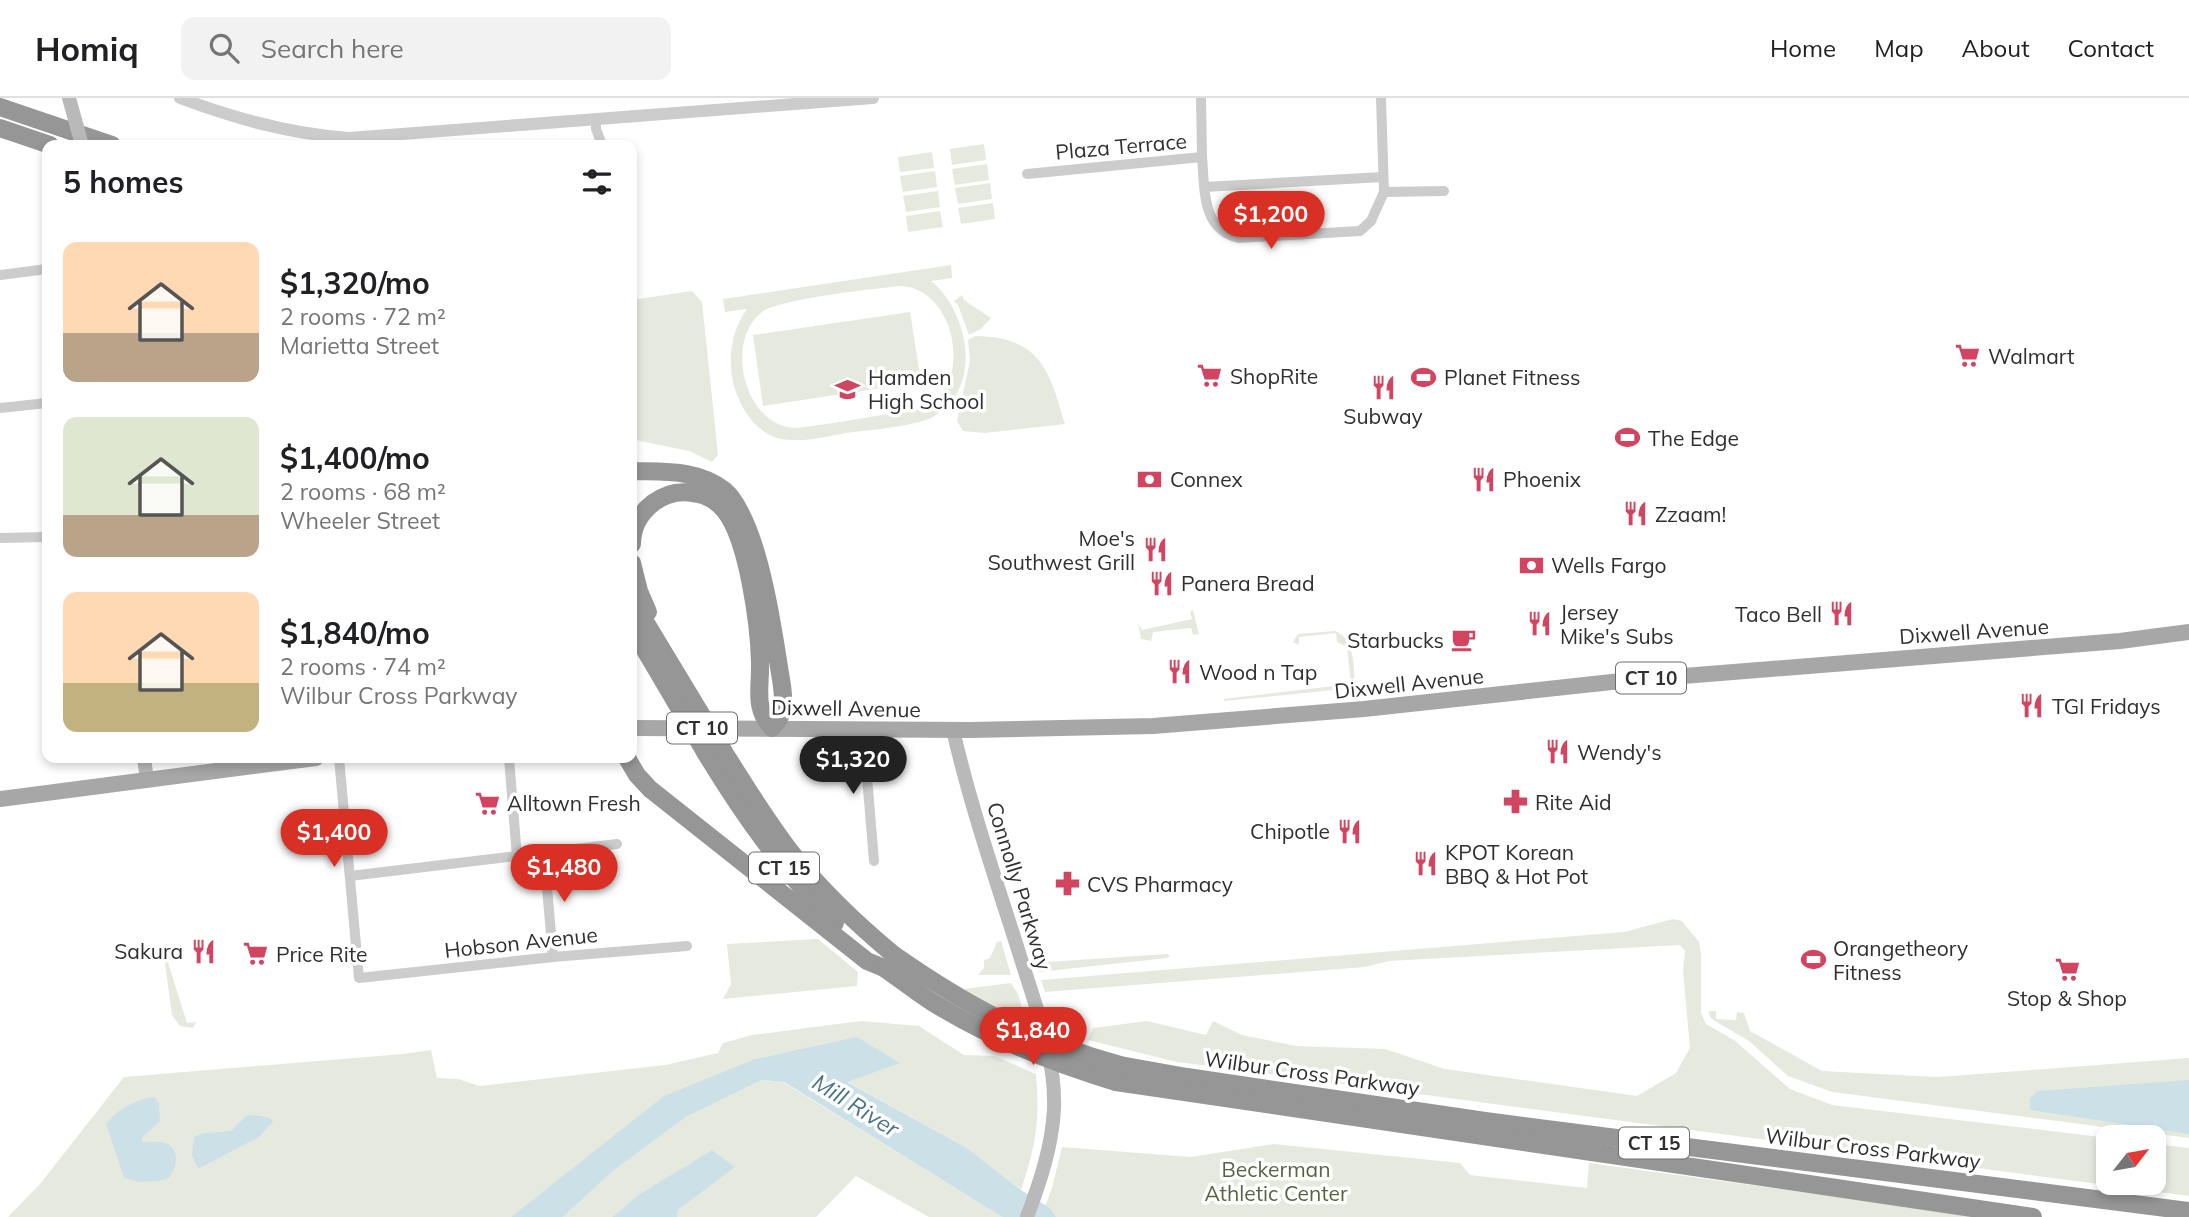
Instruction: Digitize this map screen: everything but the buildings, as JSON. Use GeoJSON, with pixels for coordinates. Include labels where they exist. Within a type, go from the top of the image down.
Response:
{"type":"FeatureCollection","features":[{"type":"Feature","properties":{"kind":"highway"},"geometry":{"type":"LineString","coordinates":[[0,107],[97,140]]}},
{"type":"Feature","properties":{"kind":"highway"},"geometry":{"type":"LineString","coordinates":[[0,128],[42,142]]}},
{"type":"Feature","properties":{"kind":"highway"},"geometry":{"type":"LineString","coordinates":[[637,471],[683,473],[706,479],[726,492],[740,511],[751,538],[764,588],[781,681],[783,708],[780,718],[772,728],[760,709],[760,662],[749,577],[737,536],[725,511],[708,496],[685,491],[661,497],[642,512],[637,523]]}},
{"type":"Feature","properties":{"kind":"highway"},"geometry":{"type":"LineString","coordinates":[[637,582],[667,646],[674,669]]}},
{"type":"Feature","properties":{"kind":"highway","name":"Wilbur Cross Parkway"},"geometry":{"type":"LineString","coordinates":[[637,608],[674,669],[705,752],[763,842],[797,885],[889,961],[932,1002],[990,1035],[1035,1055],[1118,1073],[2033,1217]]}},
{"type":"Feature","properties":{"kind":"highway","name":"Wilbur Cross Parkway"},"geometry":{"type":"LineString","coordinates":[[637,635],[724,752],[755,802],[794,856],[866,932],[889,961]]}},
{"type":"Feature","properties":{"kind":"highway"},"geometry":{"type":"LineString","coordinates":[[630,763],[650,789],[867,961],[889,961]]}},
{"type":"Feature","properties":{"kind":"highway","name":"Wilbur Cross Parkway"},"geometry":{"type":"LineString","coordinates":[[1118,1073],[1187,1077],[1485,1121],[2189,1211]]}},
{"type":"Feature","properties":{"kind":"main road"},"geometry":{"type":"LineString","coordinates":[[69,98],[81,140]]}},
{"type":"Feature","properties":{"kind":"main road","name":"Dixwell Avenue"},"geometry":{"type":"LineString","coordinates":[[637,728],[1058,730],[1229,721],[1621,681],[2120,641],[2189,632]]}},
{"type":"Feature","properties":{"kind":"main road","name":"Connolly Parkway"},"geometry":{"type":"LineString","coordinates":[[953,730],[967,786],[1038,1014],[1051,1067],[1054,1108],[1045,1164],[1027,1217]]}},
{"type":"Feature","properties":{"kind":"main road"},"geometry":{"type":"LineString","coordinates":[[145,763],[147,780]]}},
{"type":"Feature","properties":{"kind":"main road"},"geometry":{"type":"LineString","coordinates":[[0,799],[278,763]]}},
{"type":"Feature","properties":{"kind":"street"},"geometry":{"type":"LineString","coordinates":[[360,140],[873,98]]}},
{"type":"Feature","properties":{"kind":"street","name":"Plaza Terrace"},"geometry":{"type":"LineString","coordinates":[[1027,174],[1202,157],[1201,98]]}},
{"type":"Feature","properties":{"kind":"street"},"geometry":{"type":"LineString","coordinates":[[1202,157],[1207,207],[1213,222],[1227,235],[1239,238],[1360,230],[1371,221],[1384,192],[1381,98]]}},
{"type":"Feature","properties":{"kind":"street"},"geometry":{"type":"LineString","coordinates":[[185,99],[210,103],[279,130],[343,140]]}},
{"type":"Feature","properties":{"kind":"street"},"geometry":{"type":"LineString","coordinates":[[596,119],[600,140]]}},
{"type":"Feature","properties":{"kind":"street"},"geometry":{"type":"LineString","coordinates":[[1205,187],[1383,177]]}},
{"type":"Feature","properties":{"kind":"street"},"geometry":{"type":"LineString","coordinates":[[1384,192],[1444,191]]}},
{"type":"Feature","properties":{"kind":"street"},"geometry":{"type":"LineString","coordinates":[[0,275],[42,270]]}},
{"type":"Feature","properties":{"kind":"street"},"geometry":{"type":"LineString","coordinates":[[0,408],[42,404]]}},
{"type":"Feature","properties":{"kind":"street"},"geometry":{"type":"LineString","coordinates":[[0,538],[42,537]]}},
{"type":"Feature","properties":{"kind":"street"},"geometry":{"type":"LineString","coordinates":[[863,729],[874,861]]}},
{"type":"Feature","properties":{"kind":"street"},"geometry":{"type":"LineString","coordinates":[[340,763],[350,876],[617,844]]}},
{"type":"Feature","properties":{"kind":"street"},"geometry":{"type":"LineString","coordinates":[[509,763],[517,857]]}},
{"type":"Feature","properties":{"kind":"street"},"geometry":{"type":"LineString","coordinates":[[544,853],[554,957]]}},
{"type":"Feature","properties":{"kind":"street","name":"Hobson Avenue"},"geometry":{"type":"LineString","coordinates":[[350,876],[359,978],[687,946]]}},
{"type":"Feature","properties":{"kind":"green space"},"geometry":{"type":"Polygon","coordinates":[[[984,144],[986,160],[952,165],[950,149],[984,144]]]}},
{"type":"Feature","properties":{"kind":"green space"},"geometry":{"type":"Polygon","coordinates":[[[932,152],[934,168],[900,172],[898,157],[932,152]]]}},
{"type":"Feature","properties":{"kind":"green space"},"geometry":{"type":"Polygon","coordinates":[[[987,164],[989,180],[955,185],[952,169],[987,164]]]}},
{"type":"Feature","properties":{"kind":"green space"},"geometry":{"type":"Polygon","coordinates":[[[935,171],[937,187],[903,192],[900,176],[935,171]]]}},
{"type":"Feature","properties":{"kind":"green space"},"geometry":{"type":"Polygon","coordinates":[[[990,183],[992,199],[958,204],[955,188],[990,183]]]}},
{"type":"Feature","properties":{"kind":"green space"},"geometry":{"type":"Polygon","coordinates":[[[938,191],[940,207],[906,212],[903,196],[938,191]]]}},
{"type":"Feature","properties":{"kind":"green space"},"geometry":{"type":"Polygon","coordinates":[[[993,203],[995,219],[961,224],[958,208],[993,203]]]}},
{"type":"Feature","properties":{"kind":"green space"},"geometry":{"type":"Polygon","coordinates":[[[940,211],[943,227],[908,232],[906,216],[940,211]]]}},
{"type":"Feature","properties":{"kind":"green space"},"geometry":{"type":"Polygon","coordinates":[[[951,265],[952,278],[931,281],[954,309],[961,327],[965,365],[961,383],[953,400],[939,413],[920,422],[806,440],[774,437],[758,427],[743,408],[737,394],[732,376],[732,346],[737,327],[747,309],[725,312],[723,299],[951,265]],[[899,286],[849,292],[787,303],[762,312],[750,326],[744,343],[742,362],[745,381],[753,399],[764,414],[779,424],[797,428],[918,410],[929,405],[943,392],[951,375],[954,355],[951,335],[944,317],[933,301],[918,290],[899,286]]]}},
{"type":"Feature","properties":{"kind":"green space"},"geometry":{"type":"Polygon","coordinates":[[[692,291],[702,302],[718,455],[712,462],[689,451],[637,440],[637,299],[692,291]]]}},
{"type":"Feature","properties":{"kind":"green space"},"geometry":{"type":"Polygon","coordinates":[[[962,295],[964,300],[991,318],[981,329],[969,335],[954,301],[962,295]]]}},
{"type":"Feature","properties":{"kind":"green space"},"geometry":{"type":"Polygon","coordinates":[[[910,312],[921,382],[763,406],[753,335],[910,312]]]}},
{"type":"Feature","properties":{"kind":"green space"},"geometry":{"type":"Polygon","coordinates":[[[975,336],[1014,342],[1028,350],[1047,372],[1065,424],[984,433],[963,431],[957,421],[970,361],[968,340],[975,336]]]}},
{"type":"Feature","properties":{"kind":"green space"},"geometry":{"type":"Polygon","coordinates":[[[1193,610],[1199,634],[1193,635],[1191,628],[1153,632],[1151,641],[1141,639],[1138,623],[1142,630],[1192,619],[1190,612],[1193,610]]]}},
{"type":"Feature","properties":{"kind":"green space"},"geometry":{"type":"Polygon","coordinates":[[[1335,631],[1347,640],[1350,647],[1354,664],[1354,688],[1224,701],[1351,684],[1347,647],[1337,642],[1336,633],[1299,637],[1299,645],[1293,642],[1298,634],[1335,631]]]}},
{"type":"Feature","properties":{"kind":"green space"},"geometry":{"type":"Polygon","coordinates":[[[1673,919],[1682,921],[1699,942],[1701,1013],[1706,1024],[1734,1040],[1790,1089],[1832,1105],[2096,1136],[2096,1184],[1177,1062],[1088,1040],[1093,1028],[1147,1021],[1206,1035],[1213,1021],[1242,1035],[1296,1046],[1385,1049],[1445,1069],[1637,1096],[1676,1073],[1690,1048],[1683,971],[1685,951],[1680,945],[1389,961],[1365,967],[1045,992],[1041,980],[1624,932],[1673,919]]]}},
{"type":"Feature","properties":{"kind":"green space"},"geometry":{"type":"Polygon","coordinates":[[[818,939],[858,972],[857,986],[723,999],[731,984],[727,944],[818,939]]]}},
{"type":"Feature","properties":{"kind":"green space"},"geometry":{"type":"Polygon","coordinates":[[[1001,941],[1011,975],[978,975],[984,968],[984,960],[990,958],[997,942],[1001,941]]]}},
{"type":"Feature","properties":{"kind":"green space"},"geometry":{"type":"Polygon","coordinates":[[[168,944],[174,952],[166,956],[187,1023],[196,1022],[193,1028],[180,1026],[172,1015],[163,949],[164,945],[168,944]]]}},
{"type":"Feature","properties":{"kind":"green space"},"geometry":{"type":"Polygon","coordinates":[[[1167,954],[1170,956],[1167,958],[1039,972],[1035,962],[1038,960],[1047,962],[1167,954]]]}},
{"type":"Feature","properties":{"kind":"green space"},"geometry":{"type":"Polygon","coordinates":[[[1011,983],[1022,1008],[999,1009],[963,989],[1011,983]]]}},
{"type":"Feature","properties":{"kind":"green space"},"geometry":{"type":"Polygon","coordinates":[[[1709,1011],[1716,1011],[1716,1019],[1736,1020],[1737,1012],[1744,1013],[1750,1031],[1822,1071],[1938,1077],[2189,1058],[2189,1138],[2166,1135],[2166,1125],[2096,1126],[1832,1092],[1788,1076],[1749,1041],[1710,1017],[1709,1011]]]}},
{"type":"Feature","properties":{"kind":"green space"},"geometry":{"type":"Polygon","coordinates":[[[861,1021],[919,1026],[964,1055],[994,1056],[1036,1074],[1036,1133],[1021,1190],[967,1148],[846,1081],[857,1038],[755,1059],[574,1168],[511,1217],[8,1217],[40,1184],[124,1077],[431,1050],[437,1078],[458,1079],[480,1086],[665,1065],[718,1053],[723,1043],[752,1035],[861,1021]]]}},
{"type":"Feature","properties":{"kind":"green space"},"geometry":{"type":"Polygon","coordinates":[[[762,1080],[783,1082],[1002,1217],[929,1217],[856,1176],[816,1217],[677,1217],[678,1210],[734,1167],[712,1150],[641,1193],[612,1217],[563,1217],[613,1171],[686,1117],[762,1080]]]}},
{"type":"Feature","properties":{"kind":"green space","name":"Beckerman Athletic Center"},"geometry":{"type":"Polygon","coordinates":[[[1274,1144],[1460,1163],[1470,1175],[1587,1188],[1589,1163],[1985,1217],[1041,1217],[1052,1188],[1062,1147],[1191,1157],[1274,1144]]]}},
{"type":"Feature","properties":{"kind":"green space"},"geometry":{"type":"Polygon","coordinates":[[[2166,1145],[2189,1148],[2189,1196],[2166,1193],[2166,1145]]]}},
{"type":"Feature","properties":{"kind":"water","name":"Mill River"},"geometry":{"type":"Polygon","coordinates":[[[857,1037],[900,1063],[847,1082],[967,1148],[1021,1190],[1050,1208],[1056,1217],[1002,1217],[784,1082],[762,1080],[686,1117],[613,1171],[563,1217],[511,1217],[664,1096],[755,1059],[857,1037]]]}},
{"type":"Feature","properties":{"kind":"water"},"geometry":{"type":"Polygon","coordinates":[[[2189,1080],[2189,1134],[2166,1131],[2166,1125],[2129,1125],[2030,1110],[2030,1098],[2038,1091],[2189,1080]]]}},
{"type":"Feature","properties":{"kind":"water"},"geometry":{"type":"Polygon","coordinates":[[[154,1097],[159,1103],[160,1121],[142,1138],[143,1142],[160,1142],[171,1147],[176,1156],[175,1167],[169,1178],[159,1181],[140,1182],[124,1178],[106,1124],[127,1106],[154,1097]]]}},
{"type":"Feature","properties":{"kind":"water"},"geometry":{"type":"Polygon","coordinates":[[[246,1116],[267,1117],[273,1121],[259,1137],[200,1168],[197,1167],[192,1155],[194,1137],[203,1133],[231,1131],[246,1116]]]}},
{"type":"Feature","properties":{"kind":"water"},"geometry":{"type":"Polygon","coordinates":[[[712,1150],[735,1167],[678,1210],[677,1217],[612,1217],[641,1193],[712,1150]]]}},
{"type":"Feature","properties":{"kind":"place","name":"Walmart"},"geometry":{"type":"Point","coordinates":[1968,356]}},
{"type":"Feature","properties":{"kind":"place","name":"ShopRite"},"geometry":{"type":"Point","coordinates":[1210,376]}},
{"type":"Feature","properties":{"kind":"place","name":"Planet Fitness"},"geometry":{"type":"Point","coordinates":[1424,377]}},
{"type":"Feature","properties":{"kind":"place","name":"Subway"},"geometry":{"type":"Point","coordinates":[1383,387]}},
{"type":"Feature","properties":{"kind":"place","name":"Hamden High School"},"geometry":{"type":"Point","coordinates":[848,389]}},
{"type":"Feature","properties":{"kind":"place","name":"The Edge"},"geometry":{"type":"Point","coordinates":[1628,438]}},
{"type":"Feature","properties":{"kind":"place","name":"Connex"},"geometry":{"type":"Point","coordinates":[1150,479]}},
{"type":"Feature","properties":{"kind":"place","name":"Phoenix"},"geometry":{"type":"Point","coordinates":[1483,479]}},
{"type":"Feature","properties":{"kind":"place","name":"Zzaam!"},"geometry":{"type":"Point","coordinates":[1635,514]}},
{"type":"Feature","properties":{"kind":"place","name":"Moe's Southwest Grill"},"geometry":{"type":"Point","coordinates":[1155,550]}},
{"type":"Feature","properties":{"kind":"place","name":"Wells Fargo"},"geometry":{"type":"Point","coordinates":[1531,565]}},
{"type":"Feature","properties":{"kind":"place","name":"Panera Bread"},"geometry":{"type":"Point","coordinates":[1161,583]}},
{"type":"Feature","properties":{"kind":"place","name":"Taco Bell"},"geometry":{"type":"Point","coordinates":[1842,614]}},
{"type":"Feature","properties":{"kind":"place","name":"Jersey Mike's Subs"},"geometry":{"type":"Point","coordinates":[1540,624]}},
{"type":"Feature","properties":{"kind":"place","name":"Starbucks"},"geometry":{"type":"Point","coordinates":[1464,640]}},
{"type":"Feature","properties":{"kind":"place","name":"Wood n Tap"},"geometry":{"type":"Point","coordinates":[1179,672]}},
{"type":"Feature","properties":{"kind":"place","name":"TGI Fridays"},"geometry":{"type":"Point","coordinates":[2032,706]}},
{"type":"Feature","properties":{"kind":"place","name":"Wendy's"},"geometry":{"type":"Point","coordinates":[1557,752]}},
{"type":"Feature","properties":{"kind":"place","name":"Rite Aid"},"geometry":{"type":"Point","coordinates":[1515,802]}},
{"type":"Feature","properties":{"kind":"place","name":"Alltown Fresh"},"geometry":{"type":"Point","coordinates":[487,803]}},
{"type":"Feature","properties":{"kind":"place","name":"Chipotle"},"geometry":{"type":"Point","coordinates":[1350,831]}},
{"type":"Feature","properties":{"kind":"place","name":"KPOT Korean BBQ & Hot Pot"},"geometry":{"type":"Point","coordinates":[1425,864]}},
{"type":"Feature","properties":{"kind":"place","name":"CVS Pharmacy"},"geometry":{"type":"Point","coordinates":[1067,884]}},
{"type":"Feature","properties":{"kind":"place","name":"Sakura"},"geometry":{"type":"Point","coordinates":[203,951]}},
{"type":"Feature","properties":{"kind":"place","name":"Price Rite"},"geometry":{"type":"Point","coordinates":[256,954]}},
{"type":"Feature","properties":{"kind":"place","name":"Orangetheory Fitness"},"geometry":{"type":"Point","coordinates":[1813,960]}},
{"type":"Feature","properties":{"kind":"place","name":"Stop & Shop"},"geometry":{"type":"Point","coordinates":[2067,969]}}]}
